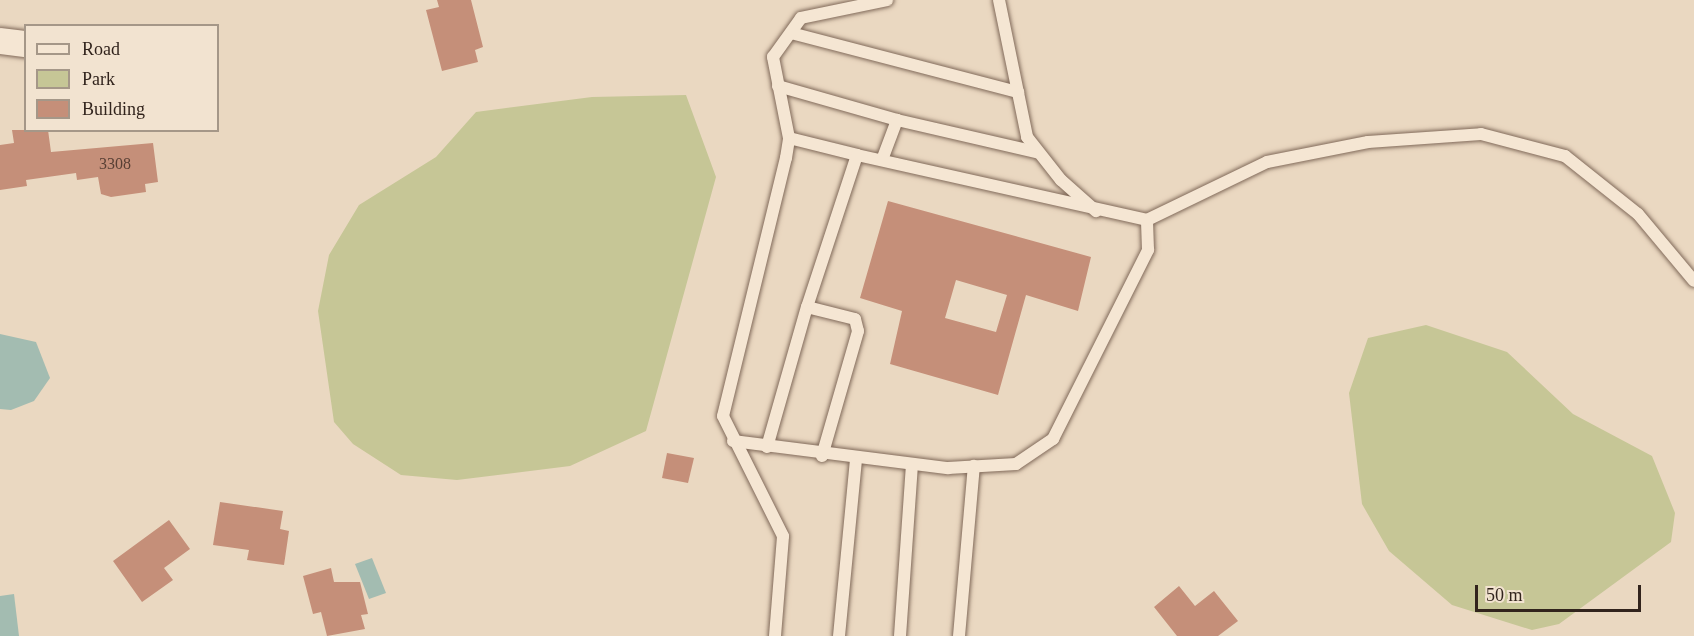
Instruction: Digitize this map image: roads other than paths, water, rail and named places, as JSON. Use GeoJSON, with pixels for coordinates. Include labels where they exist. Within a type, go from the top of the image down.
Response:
{"type":"FeatureCollection","features":[{"type":"Feature","properties":{"kind":"street"},"geometry":{"type":"LineString","coordinates":[[0,41],[24,44]]}},
{"type":"Feature","properties":{"kind":"lane"},"geometry":{"type":"LineString","coordinates":[[775,636],[783,536],[733,441],[723,416],[789,138],[773,57],[801,18],[887,0]]}},
{"type":"Feature","properties":{"kind":"lane"},"geometry":{"type":"LineString","coordinates":[[999,0],[1018,92],[1036,152],[1097,212]]}},
{"type":"Feature","properties":{"kind":"lane"},"geometry":{"type":"LineString","coordinates":[[790,33],[1018,92]]}},
{"type":"Feature","properties":{"kind":"lane"},"geometry":{"type":"LineString","coordinates":[[778,86],[897,120],[1036,152]]}},
{"type":"Feature","properties":{"kind":"lane"},"geometry":{"type":"LineString","coordinates":[[882,160],[897,120]]}},
{"type":"Feature","properties":{"kind":"lane"},"geometry":{"type":"LineString","coordinates":[[789,138],[1097,212],[1147,219],[1267,162],[1368,142],[1481,134],[1565,156],[1638,214],[1694,281]]}},
{"type":"Feature","properties":{"kind":"lane"},"geometry":{"type":"LineString","coordinates":[[767,447],[807,308],[857,155]]}},
{"type":"Feature","properties":{"kind":"lane"},"geometry":{"type":"LineString","coordinates":[[733,441],[822,456],[912,464],[975,466],[1016,464],[1053,439],[1149,250],[1147,219]]}},
{"type":"Feature","properties":{"kind":"lane"},"geometry":{"type":"LineString","coordinates":[[807,308],[855,319],[858,331],[822,456]]}},
{"type":"Feature","properties":{"kind":"lane"},"geometry":{"type":"LineString","coordinates":[[839,636],[856,459]]}},
{"type":"Feature","properties":{"kind":"lane"},"geometry":{"type":"LineString","coordinates":[[900,636],[912,464]]}},
{"type":"Feature","properties":{"kind":"lane"},"geometry":{"type":"LineString","coordinates":[[959,636],[975,466]]}}]}
